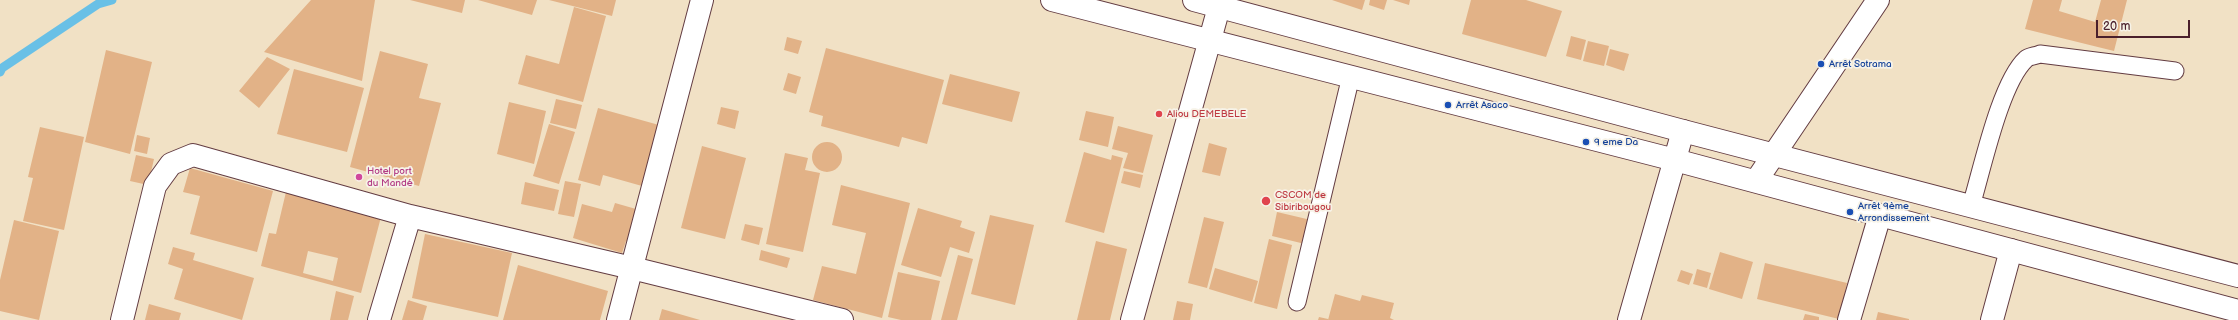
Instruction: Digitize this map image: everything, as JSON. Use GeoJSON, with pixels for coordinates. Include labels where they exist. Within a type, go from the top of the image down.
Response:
{"type":"FeatureCollection","features":[{"type":"Feature","properties":{"kind":"main road"},"geometry":{"type":"LineString","coordinates":[[618,320],[702,0]]}},
{"type":"Feature","properties":{"kind":"main road"},"geometry":{"type":"LineString","coordinates":[[1052,0],[1210,39],[1756,181],[2238,311]]}},
{"type":"Feature","properties":{"kind":"main road"},"geometry":{"type":"LineString","coordinates":[[1194,0],[1220,3],[1683,131],[2238,276]]}},
{"type":"Feature","properties":{"kind":"main road"},"geometry":{"type":"LineString","coordinates":[[1756,181],[1878,0]]}},
{"type":"Feature","properties":{"kind":"main road"},"geometry":{"type":"LineString","coordinates":[[1132,320],[1220,3]]}},
{"type":"Feature","properties":{"kind":"main road"},"geometry":{"type":"LineString","coordinates":[[1629,320],[1683,131]]}},
{"type":"Feature","properties":{"kind":"main road"},"geometry":{"type":"LineString","coordinates":[[122,320],[155,186],[171,164],[193,155],[410,216],[632,268],[842,320]]}},
{"type":"Feature","properties":{"kind":"main road"},"geometry":{"type":"LineString","coordinates":[[1849,320],[1880,215]]}},
{"type":"Feature","properties":{"kind":"main road"},"geometry":{"type":"LineString","coordinates":[[379,320],[410,216]]}},
{"type":"Feature","properties":{"kind":"main road"},"geometry":{"type":"LineString","coordinates":[[1992,320],[2011,250]]}},
{"type":"Feature","properties":{"kind":"lane"},"geometry":{"type":"LineString","coordinates":[[1971,206],[2003,97],[2019,67],[2027,58],[2040,54],[2175,71]]}},
{"type":"Feature","properties":{"kind":"lane"},"geometry":{"type":"LineString","coordinates":[[1297,302],[1351,76]]}},
{"type":"Feature","properties":{"kind":"building"},"geometry":{"type":"Polygon","coordinates":[[[311,0],[375,0],[362,81],[264,52],[311,0]]]}},
{"type":"Feature","properties":{"kind":"building"},"geometry":{"type":"Polygon","coordinates":[[[410,0],[465,0],[462,13],[410,0]]]}},
{"type":"Feature","properties":{"kind":"building"},"geometry":{"type":"Polygon","coordinates":[[[478,0],[537,0],[532,15],[478,0]]]}},
{"type":"Feature","properties":{"kind":"building"},"geometry":{"type":"Polygon","coordinates":[[[549,0],[616,0],[612,16],[549,0]]]}},
{"type":"Feature","properties":{"kind":"building"},"geometry":{"type":"Polygon","coordinates":[[[1332,0],[1365,0],[1362,10],[1332,0]]]}},
{"type":"Feature","properties":{"kind":"building"},"geometry":{"type":"Polygon","coordinates":[[[1370,0],[1387,0],[1384,10],[1369,5],[1370,0]]]}},
{"type":"Feature","properties":{"kind":"building"},"geometry":{"type":"Polygon","coordinates":[[[1393,0],[1410,0],[1409,5],[1393,0]]]}},
{"type":"Feature","properties":{"kind":"building"},"geometry":{"type":"Polygon","coordinates":[[[1471,0],[1526,0],[1562,11],[1546,57],[1462,34],[1471,0]]]}},
{"type":"Feature","properties":{"kind":"building"},"geometry":{"type":"Polygon","coordinates":[[[2033,0],[2062,0],[2059,11],[2095,22],[2101,0],[2127,0],[2114,51],[2025,29],[2033,0]]]}},
{"type":"Feature","properties":{"kind":"building"},"geometry":{"type":"Polygon","coordinates":[[[574,7],[606,16],[583,102],[518,84],[526,55],[559,64],[574,7]]]}},
{"type":"Feature","properties":{"kind":"building"},"geometry":{"type":"Polygon","coordinates":[[[1571,36],[1586,40],[1581,60],[1566,56],[1571,36]]]}},
{"type":"Feature","properties":{"kind":"building"},"geometry":{"type":"Polygon","coordinates":[[[787,37],[802,41],[798,54],[784,50],[787,37]]]}},
{"type":"Feature","properties":{"kind":"building"},"geometry":{"type":"Polygon","coordinates":[[[1588,41],[1609,46],[1604,66],[1583,61],[1588,41]]]}},
{"type":"Feature","properties":{"kind":"building"},"geometry":{"type":"Polygon","coordinates":[[[826,48],[944,80],[927,144],[902,137],[899,147],[821,126],[823,116],[809,112],[826,48]]]}},
{"type":"Feature","properties":{"kind":"building"},"geometry":{"type":"Polygon","coordinates":[[[1610,49],[1629,54],[1624,71],[1606,65],[1610,49]]]}},
{"type":"Feature","properties":{"kind":"building"},"geometry":{"type":"Polygon","coordinates":[[[106,50],[152,62],[130,154],[85,142],[106,50]]]}},
{"type":"Feature","properties":{"kind":"building"},"geometry":{"type":"Polygon","coordinates":[[[380,51],[428,64],[419,98],[441,103],[419,186],[350,167],[380,51]]]}},
{"type":"Feature","properties":{"kind":"building"},"geometry":{"type":"Polygon","coordinates":[[[267,57],[290,69],[259,108],[239,91],[267,57]]]}},
{"type":"Feature","properties":{"kind":"building"},"geometry":{"type":"Polygon","coordinates":[[[294,69],[364,88],[347,152],[277,134],[294,69]]]}},
{"type":"Feature","properties":{"kind":"building"},"geometry":{"type":"Polygon","coordinates":[[[788,73],[801,77],[796,94],[783,90],[788,73]]]}},
{"type":"Feature","properties":{"kind":"building"},"geometry":{"type":"Polygon","coordinates":[[[950,74],[1020,92],[1012,122],[942,104],[950,74]]]}},
{"type":"Feature","properties":{"kind":"building"},"geometry":{"type":"Polygon","coordinates":[[[556,99],[582,105],[576,129],[550,123],[556,99]]]}},
{"type":"Feature","properties":{"kind":"building"},"geometry":{"type":"Polygon","coordinates":[[[509,102],[546,111],[534,164],[497,154],[509,102]]]}},
{"type":"Feature","properties":{"kind":"building"},"geometry":{"type":"Polygon","coordinates":[[[721,107],[739,111],[735,129],[717,124],[721,107]]]}},
{"type":"Feature","properties":{"kind":"building"},"geometry":{"type":"Polygon","coordinates":[[[598,108],[659,125],[642,186],[603,175],[600,186],[578,180],[598,108]]]}},
{"type":"Feature","properties":{"kind":"building"},"geometry":{"type":"Polygon","coordinates":[[[1086,111],[1114,117],[1108,147],[1079,140],[1086,111]]]}},
{"type":"Feature","properties":{"kind":"building"},"geometry":{"type":"Polygon","coordinates":[[[549,124],[575,132],[559,184],[533,176],[549,124]]]}},
{"type":"Feature","properties":{"kind":"building"},"geometry":{"type":"Polygon","coordinates":[[[1118,126],[1153,135],[1143,173],[1123,168],[1128,153],[1112,149],[1118,126]]]}},
{"type":"Feature","properties":{"kind":"building"},"geometry":{"type":"Polygon","coordinates":[[[40,127],[84,137],[64,230],[23,221],[33,178],[28,177],[40,127]]]}},
{"type":"Feature","properties":{"kind":"building"},"geometry":{"type":"Polygon","coordinates":[[[137,135],[150,138],[147,154],[134,151],[137,135]]]}},
{"type":"Feature","properties":{"kind":"building"},"geometry":{"type":"Polygon","coordinates":[[[827,142],[833,143],[841,151],[841,163],[833,171],[827,172],[821,171],[813,163],[812,157],[813,151],[821,143],[827,142]]]}},
{"type":"Feature","properties":{"kind":"building"},"geometry":{"type":"Polygon","coordinates":[[[1209,143],[1227,148],[1220,176],[1202,172],[1209,143]]]}},
{"type":"Feature","properties":{"kind":"building"},"geometry":{"type":"Polygon","coordinates":[[[702,146],[746,158],[725,239],[681,228],[702,146]]]}},
{"type":"Feature","properties":{"kind":"building"},"geometry":{"type":"Polygon","coordinates":[[[1084,152],[1111,160],[1112,155],[1123,158],[1104,233],[1065,222],[1084,152]]]}},
{"type":"Feature","properties":{"kind":"building"},"geometry":{"type":"Polygon","coordinates":[[[785,153],[808,158],[805,170],[820,173],[803,252],[766,244],[785,153]]]}},
{"type":"Feature","properties":{"kind":"building"},"geometry":{"type":"Polygon","coordinates":[[[136,155],[154,159],[148,185],[130,181],[136,155]]]}},
{"type":"Feature","properties":{"kind":"building"},"geometry":{"type":"Polygon","coordinates":[[[190,168],[273,191],[257,252],[190,234],[200,196],[183,192],[190,168]]]}},
{"type":"Feature","properties":{"kind":"building"},"geometry":{"type":"Polygon","coordinates":[[[1124,171],[1143,175],[1140,188],[1121,183],[1124,171]]]}},
{"type":"Feature","properties":{"kind":"building"},"geometry":{"type":"Polygon","coordinates":[[[565,181],[581,184],[574,217],[558,214],[565,181]]]}},
{"type":"Feature","properties":{"kind":"building"},"geometry":{"type":"Polygon","coordinates":[[[525,182],[559,190],[554,211],[521,204],[525,182]]]}},
{"type":"Feature","properties":{"kind":"building"},"geometry":{"type":"Polygon","coordinates":[[[841,185],[910,203],[882,318],[813,300],[822,266],[856,274],[866,233],[832,225],[841,185]]]}},
{"type":"Feature","properties":{"kind":"building"},"geometry":{"type":"Polygon","coordinates":[[[286,192],[381,217],[361,293],[261,266],[269,233],[276,234],[286,192]],[[308,251],[303,273],[333,281],[338,258],[308,251]]]}},
{"type":"Feature","properties":{"kind":"building"},"geometry":{"type":"Polygon","coordinates":[[[615,203],[643,211],[634,244],[626,241],[622,253],[573,238],[582,204],[612,212],[615,203]]]}},
{"type":"Feature","properties":{"kind":"building"},"geometry":{"type":"Polygon","coordinates":[[[918,208],[962,221],[960,227],[975,232],[969,253],[950,247],[941,277],[901,265],[918,208]]]}},
{"type":"Feature","properties":{"kind":"building"},"geometry":{"type":"Polygon","coordinates":[[[1277,212],[1311,220],[1305,244],[1272,236],[1277,212]]]}},
{"type":"Feature","properties":{"kind":"building"},"geometry":{"type":"Polygon","coordinates":[[[990,215],[1034,225],[1015,305],[971,294],[990,215]]]}},
{"type":"Feature","properties":{"kind":"building"},"geometry":{"type":"Polygon","coordinates":[[[1204,217],[1224,222],[1207,288],[1188,283],[1204,217]]]}},
{"type":"Feature","properties":{"kind":"building"},"geometry":{"type":"Polygon","coordinates":[[[14,220],[59,231],[39,320],[0,311],[0,280],[14,220]]]}},
{"type":"Feature","properties":{"kind":"building"},"geometry":{"type":"Polygon","coordinates":[[[745,224],[763,228],[759,245],[741,240],[745,224]]]}},
{"type":"Feature","properties":{"kind":"building"},"geometry":{"type":"Polygon","coordinates":[[[425,234],[512,253],[498,317],[412,298],[425,234]]]}},
{"type":"Feature","properties":{"kind":"building"},"geometry":{"type":"Polygon","coordinates":[[[1269,239],[1292,245],[1277,309],[1254,303],[1269,239]]]}},
{"type":"Feature","properties":{"kind":"building"},"geometry":{"type":"Polygon","coordinates":[[[1096,241],[1127,249],[1110,320],[1077,320],[1096,241]]]}},
{"type":"Feature","properties":{"kind":"building"},"geometry":{"type":"Polygon","coordinates":[[[173,247],[195,253],[193,260],[254,278],[242,320],[174,299],[183,269],[168,264],[173,247]]]}},
{"type":"Feature","properties":{"kind":"building"},"geometry":{"type":"Polygon","coordinates":[[[761,250],[790,258],[787,268],[759,260],[761,250]]]}},
{"type":"Feature","properties":{"kind":"building"},"geometry":{"type":"Polygon","coordinates":[[[1720,252],[1753,262],[1742,299],[1709,289],[1720,252]]]}},
{"type":"Feature","properties":{"kind":"building"},"geometry":{"type":"Polygon","coordinates":[[[958,255],[973,259],[957,320],[941,320],[958,255]]]}},
{"type":"Feature","properties":{"kind":"building"},"geometry":{"type":"Polygon","coordinates":[[[1765,263],[1847,283],[1839,319],[1757,299],[1765,263]]]}},
{"type":"Feature","properties":{"kind":"building"},"geometry":{"type":"Polygon","coordinates":[[[518,265],[608,291],[600,320],[503,320],[518,265]]]}},
{"type":"Feature","properties":{"kind":"building"},"geometry":{"type":"Polygon","coordinates":[[[1215,268],[1258,281],[1252,302],[1209,289],[1215,268]]]}},
{"type":"Feature","properties":{"kind":"building"},"geometry":{"type":"Polygon","coordinates":[[[1697,269],[1711,273],[1707,288],[1693,284],[1697,269]]]}},
{"type":"Feature","properties":{"kind":"building"},"geometry":{"type":"Polygon","coordinates":[[[1681,270],[1693,274],[1689,285],[1677,281],[1681,270]]]}},
{"type":"Feature","properties":{"kind":"building"},"geometry":{"type":"Polygon","coordinates":[[[898,272],[940,281],[931,320],[901,320],[888,317],[898,272]]]}},
{"type":"Feature","properties":{"kind":"building"},"geometry":{"type":"Polygon","coordinates":[[[336,291],[354,296],[348,320],[330,320],[336,291]]]}},
{"type":"Feature","properties":{"kind":"building"},"geometry":{"type":"Polygon","coordinates":[[[1335,294],[1360,301],[1362,295],[1394,303],[1390,318],[1394,320],[1328,320],[1335,294]]]}},
{"type":"Feature","properties":{"kind":"building"},"geometry":{"type":"Polygon","coordinates":[[[408,300],[427,306],[423,320],[402,320],[408,300]]]}},
{"type":"Feature","properties":{"kind":"building"},"geometry":{"type":"Polygon","coordinates":[[[1177,301],[1193,304],[1190,320],[1173,320],[1177,301]]]}},
{"type":"Feature","properties":{"kind":"building"},"geometry":{"type":"Polygon","coordinates":[[[149,304],[181,313],[179,320],[145,320],[149,304]]]}},
{"type":"Feature","properties":{"kind":"building"},"geometry":{"type":"Polygon","coordinates":[[[662,309],[700,320],[659,320],[662,309]]]}},
{"type":"Feature","properties":{"kind":"building"},"geometry":{"type":"Polygon","coordinates":[[[1878,312],[1909,319],[1909,320],[1876,320],[1878,312]]]}},
{"type":"Feature","properties":{"kind":"building"},"geometry":{"type":"Polygon","coordinates":[[[1805,314],[1819,317],[1819,320],[1803,320],[1805,314]]]}},
{"type":"Feature","properties":{"kind":"building"},"geometry":{"type":"Polygon","coordinates":[[[1319,317],[1328,319],[1328,320],[1318,320],[1319,317]]]}},
{"type":"Feature","properties":{"kind":"waterway"},"geometry":{"type":"LineString","coordinates":[[0,72],[2,68],[98,4],[112,0]]}},
{"type":"Feature","properties":{"kind":"place","name":"Arrêt Sotrama"},"geometry":{"type":"Point","coordinates":[1821,64]}},
{"type":"Feature","properties":{"kind":"place","name":"Arrêt Asaco"},"geometry":{"type":"Point","coordinates":[1448,105]}},
{"type":"Feature","properties":{"kind":"place","name":"Aliou DEMEBELE"},"geometry":{"type":"Point","coordinates":[1159,114]}},
{"type":"Feature","properties":{"kind":"place","name":"9 eme Da"},"geometry":{"type":"Point","coordinates":[1586,142]}},
{"type":"Feature","properties":{"kind":"place","name":"Hotel port du Mandé"},"geometry":{"type":"Point","coordinates":[359,177]}},
{"type":"Feature","properties":{"kind":"place","name":"CSCOM de Sibiribougou"},"geometry":{"type":"Point","coordinates":[1266,201]}},
{"type":"Feature","properties":{"kind":"place","name":"Arrêt 9ème Arrondissement"},"geometry":{"type":"Point","coordinates":[1850,212]}}]}
